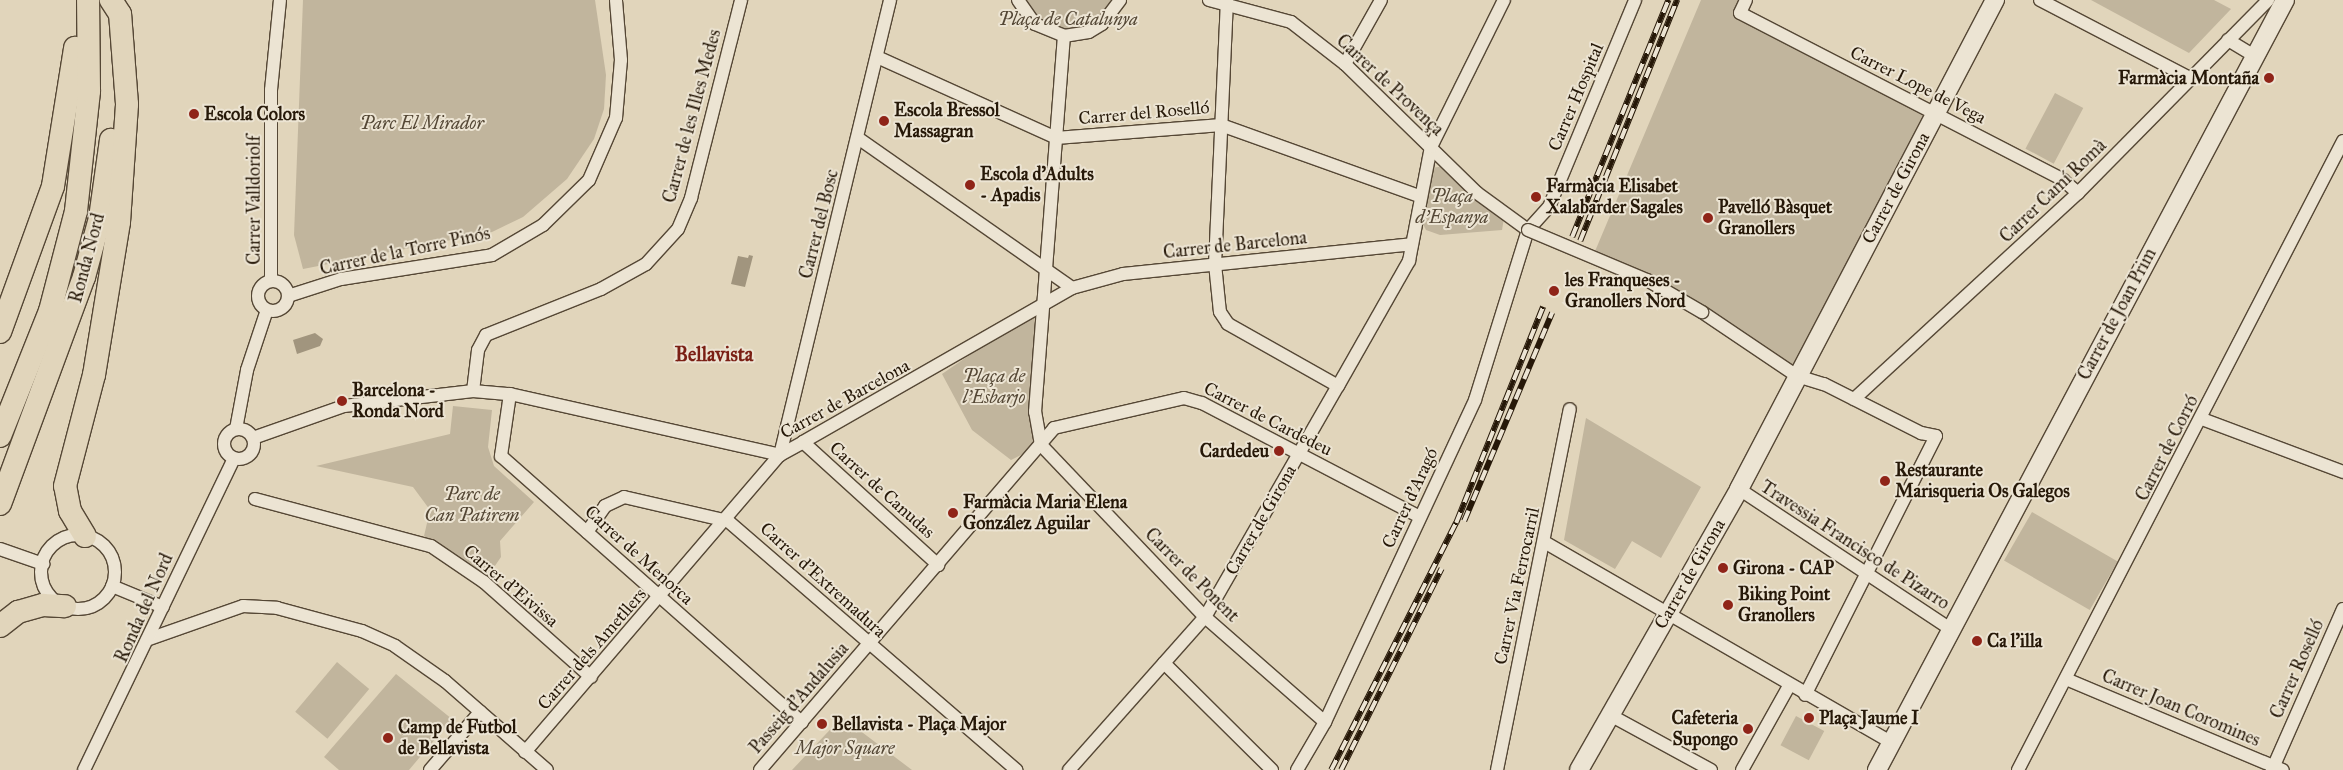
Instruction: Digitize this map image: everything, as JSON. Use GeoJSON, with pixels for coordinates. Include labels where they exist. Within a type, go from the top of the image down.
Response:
{"type":"FeatureCollection","features":[{"type":"Feature","properties":{"kind":"highway"},"geometry":{"type":"LineString","coordinates":[[0,332],[53,186],[75,67],[74,0]]}},
{"type":"Feature","properties":{"kind":"highway","name":"Ronda Nord"},"geometry":{"type":"LineString","coordinates":[[0,436],[50,311],[76,211],[89,91],[88,0]]}},
{"type":"Feature","properties":{"kind":"highway"},"geometry":{"type":"LineString","coordinates":[[85,536],[70,511],[65,486],[94,375],[119,222],[128,104],[120,14],[111,0]]}},
{"type":"Feature","properties":{"kind":"highway","name":"Ronda Nord"},"geometry":{"type":"LineString","coordinates":[[0,504],[72,313],[100,218],[115,92],[111,0]]}},
{"type":"Feature","properties":{"kind":"highway"},"geometry":{"type":"LineString","coordinates":[[0,626],[18,612],[43,605],[65,606]]}},
{"type":"Feature","properties":{"kind":"street","name":"Carrer Valldoriolf"},"geometry":{"type":"LineString","coordinates":[[271,281],[271,90],[280,0]]}},
{"type":"Feature","properties":{"kind":"street","name":"Carrer de la Torre Pinós"},"geometry":{"type":"LineString","coordinates":[[288,296],[340,279],[492,255],[543,225],[589,180],[616,118],[620,60],[616,0]]}},
{"type":"Feature","properties":{"kind":"street","name":"Carrer de les Illes Medes"},"geometry":{"type":"LineString","coordinates":[[473,391],[478,350],[486,335],[601,289],[646,264],[674,234],[691,198],[741,0]]}},
{"type":"Feature","properties":{"kind":"street","name":"Carrer del Bosc"},"geometry":{"type":"LineString","coordinates":[[780,455],[890,0]]}},
{"type":"Feature","properties":{"kind":"street"},"geometry":{"type":"LineString","coordinates":[[1018,0],[1035,24],[1064,36],[1089,32],[1102,24],[1120,0]]}},
{"type":"Feature","properties":{"kind":"street","name":"Carrer de Provença"},"geometry":{"type":"LineString","coordinates":[[1209,0],[1226,2],[1291,22],[1345,64],[1477,193],[1528,230]]}},
{"type":"Feature","properties":{"kind":"street"},"geometry":{"type":"LineString","coordinates":[[1345,64],[1381,0]]}},
{"type":"Feature","properties":{"kind":"street","name":"Carrer de Girona"},"geometry":{"type":"LineString","coordinates":[[1069,770],[1205,617],[1409,261],[1420,196],[1431,147],[1504,0]]}},
{"type":"Feature","properties":{"kind":"street","name":"Carrer Hospital"},"geometry":{"type":"LineString","coordinates":[[1528,230],[1548,206],[1635,0]]}},
{"type":"Feature","properties":{"kind":"street","name":"Carrer Lope de Vega"},"geometry":{"type":"LineString","coordinates":[[1746,0],[1740,12],[2063,180],[2078,193]]}},
{"type":"Feature","properties":{"kind":"street","name":"Carrer de Girona"},"geometry":{"type":"LineString","coordinates":[[1579,770],[1739,489],[1996,0]]}},
{"type":"Feature","properties":{"kind":"street"},"geometry":{"type":"LineString","coordinates":[[2040,0],[2190,78]]}},
{"type":"Feature","properties":{"kind":"street","name":"Carrer Camí Romà"},"geometry":{"type":"LineString","coordinates":[[1854,399],[2078,193],[2268,0]]}},
{"type":"Feature","properties":{"kind":"street","name":"Carrer de Joan Prim"},"geometry":{"type":"LineString","coordinates":[[1877,770],[1890,742],[1952,630],[2285,0]]}},
{"type":"Feature","properties":{"kind":"street"},"geometry":{"type":"LineString","coordinates":[[1226,2],[1215,264],[1218,302],[1228,324],[1338,386]]}},
{"type":"Feature","properties":{"kind":"street"},"geometry":{"type":"LineString","coordinates":[[1041,445],[1035,412],[1064,36]]}},
{"type":"Feature","properties":{"kind":"street"},"geometry":{"type":"LineString","coordinates":[[2228,40],[2255,56]]}},
{"type":"Feature","properties":{"kind":"street","name":"Carrer del Roselló"},"geometry":{"type":"LineString","coordinates":[[877,57],[1056,138],[1221,125],[1420,196]]}},
{"type":"Feature","properties":{"kind":"street"},"geometry":{"type":"LineString","coordinates":[[858,138],[1072,288]]}},
{"type":"Feature","properties":{"kind":"street","name":"Carrer de Corró"},"geometry":{"type":"LineString","coordinates":[[2018,770],[2337,165],[2343,140]]}},
{"type":"Feature","properties":{"kind":"street"},"geometry":{"type":"LineString","coordinates":[[1528,230],[1648,280],[1702,312],[1797,376],[1854,399],[1921,433],[1936,436],[1865,570],[1805,695]]}},
{"type":"Feature","properties":{"kind":"street","name":"Carrer d'Aragó"},"geometry":{"type":"LineString","coordinates":[[1297,770],[1325,722],[1475,400],[1528,230]]}},
{"type":"Feature","properties":{"kind":"street","name":"Carrer de Barcelona"},"geometry":{"type":"LineString","coordinates":[[252,438],[344,406],[473,391],[510,394],[780,455],[1072,288],[1123,274],[1411,244]]}},
{"type":"Feature","properties":{"kind":"street"},"geometry":{"type":"LineString","coordinates":[[236,429],[247,370],[267,310],[258,294],[271,281],[284,287],[288,296],[281,309],[267,310]]}},
{"type":"Feature","properties":{"kind":"street","name":"Carrer de Menorca"},"geometry":{"type":"LineString","coordinates":[[510,394],[501,456],[802,722]]}},
{"type":"Feature","properties":{"kind":"street","name":"Carrer de Cardedeu"},"geometry":{"type":"LineString","coordinates":[[1041,445],[1054,428],[1184,398],[1299,453],[1420,517]]}},
{"type":"Feature","properties":{"kind":"street","name":"Carrer Via Ferrocarril"},"geometry":{"type":"LineString","coordinates":[[1497,770],[1538,557],[1546,543],[1570,409]]}},
{"type":"Feature","properties":{"kind":"street"},"geometry":{"type":"LineString","coordinates":[[2202,419],[2343,472]]}},
{"type":"Feature","properties":{"kind":"street"},"geometry":{"type":"LineString","coordinates":[[236,429],[252,438],[251,452],[234,458],[224,444],[227,434],[236,429]]}},
{"type":"Feature","properties":{"kind":"street","name":"Carrer de Canudas"},"geometry":{"type":"LineString","coordinates":[[803,442],[938,565]]}},
{"type":"Feature","properties":{"kind":"street","name":"Passeig d'Andalusia"},"geometry":{"type":"LineString","coordinates":[[760,770],[1041,445]]}},
{"type":"Feature","properties":{"kind":"street","name":"Carrer de Ponent"},"geometry":{"type":"LineString","coordinates":[[1041,445],[1205,617],[1325,722]]}},
{"type":"Feature","properties":{"kind":"street","name":"Carrer dels Ametllers"},"geometry":{"type":"LineString","coordinates":[[525,752],[728,521],[780,455]]}},
{"type":"Feature","properties":{"kind":"street","name":"Ronda del Nord"},"geometry":{"type":"LineString","coordinates":[[84,770],[149,639],[234,458]]}},
{"type":"Feature","properties":{"kind":"street","name":"Travessia Francisco de Pizarro"},"geometry":{"type":"LineString","coordinates":[[1739,489],[1865,570],[1870,578],[1952,630]]}},
{"type":"Feature","properties":{"kind":"street","name":"Carrer d'Extremadura"},"geometry":{"type":"LineString","coordinates":[[587,532],[605,506],[624,497],[728,521],[868,645],[1016,770]]}},
{"type":"Feature","properties":{"kind":"street","name":"Carrer d'Eivissa"},"geometry":{"type":"LineString","coordinates":[[255,499],[431,546],[484,582],[590,677]]}},
{"type":"Feature","properties":{"kind":"street"},"geometry":{"type":"LineString","coordinates":[[85,536],[106,547],[112,558],[112,586],[89,608],[65,606],[46,589],[43,564],[60,540],[85,536]]}},
{"type":"Feature","properties":{"kind":"street"},"geometry":{"type":"LineString","coordinates":[[1546,543],[1669,611],[1789,686],[1890,742]]}},
{"type":"Feature","properties":{"kind":"street"},"geometry":{"type":"LineString","coordinates":[[5,551],[43,564]]}},
{"type":"Feature","properties":{"kind":"street"},"geometry":{"type":"LineString","coordinates":[[112,586],[163,607]]}},
{"type":"Feature","properties":{"kind":"street"},"geometry":{"type":"LineString","coordinates":[[149,639],[243,606],[276,608],[362,631],[395,646],[480,712],[547,770]]}},
{"type":"Feature","properties":{"kind":"street","name":"Carrer Roselló"},"geometry":{"type":"LineString","coordinates":[[2276,769],[2343,609]]}},
{"type":"Feature","properties":{"kind":"street"},"geometry":{"type":"LineString","coordinates":[[1164,663],[1272,770]]}},
{"type":"Feature","properties":{"kind":"street","name":"Carrer Joan Coromines"},"geometry":{"type":"LineString","coordinates":[[2066,679],[2276,769]]}},
{"type":"Feature","properties":{"kind":"street"},"geometry":{"type":"LineString","coordinates":[[1742,770],[1789,686]]}},
{"type":"Feature","properties":{"kind":"street"},"geometry":{"type":"LineString","coordinates":[[430,770],[480,712]]}},
{"type":"Feature","properties":{"kind":"street"},"geometry":{"type":"LineString","coordinates":[[1610,715],[1711,770]]}},
{"type":"Feature","properties":{"kind":"green space","name":"Parc El Mirador"},"geometry":{"type":"Polygon","coordinates":[[[303,0],[595,0],[606,75],[604,109],[594,139],[567,179],[523,217],[492,232],[303,269],[294,235],[303,0]]]}},
{"type":"Feature","properties":{"kind":"green space","name":"Plaça de Catalunya"},"geometry":{"type":"Polygon","coordinates":[[[1018,0],[1118,0],[1098,29],[1045,34],[1018,0]]]}},
{"type":"Feature","properties":{"kind":"green space"},"geometry":{"type":"Polygon","coordinates":[[[1701,0],[1746,0],[1740,12],[1935,114],[1797,376],[1702,312],[1593,256],[1701,0]]]}},
{"type":"Feature","properties":{"kind":"green space"},"geometry":{"type":"Polygon","coordinates":[[[2091,0],[2214,0],[2231,9],[2189,53],[2091,0]]]}},
{"type":"Feature","properties":{"kind":"green space"},"geometry":{"type":"Polygon","coordinates":[[[2055,93],[2083,108],[2054,164],[2025,149],[2055,93]]]}},
{"type":"Feature","properties":{"kind":"green space","name":"Plaça d'Espanya"},"geometry":{"type":"Polygon","coordinates":[[[1446,166],[1504,218],[1502,230],[1440,235],[1426,230],[1422,222],[1431,168],[1446,166]]]}},
{"type":"Feature","properties":{"kind":"green space","name":"Plaça de l'Esbarjo"},"geometry":{"type":"Polygon","coordinates":[[[1035,310],[1033,408],[1041,445],[1011,460],[972,430],[942,374],[1035,310]]]}},
{"type":"Feature","properties":{"kind":"green space","name":"Parc de Can Patirem"},"geometry":{"type":"Polygon","coordinates":[[[453,406],[492,410],[488,447],[494,466],[534,502],[500,541],[501,557],[486,579],[424,536],[430,510],[413,487],[316,466],[450,434],[453,406]]]}},
{"type":"Feature","properties":{"kind":"green space"},"geometry":{"type":"Polygon","coordinates":[[[1586,418],[1701,487],[1661,558],[1632,541],[1615,569],[1564,540],[1586,418]]]}},
{"type":"Feature","properties":{"kind":"green space"},"geometry":{"type":"Polygon","coordinates":[[[2032,512],[2118,562],[2090,610],[2004,560],[2032,512]]]}},
{"type":"Feature","properties":{"kind":"green space"},"geometry":{"type":"Polygon","coordinates":[[[337,662],[369,689],[327,739],[295,712],[337,662]]]}},
{"type":"Feature","properties":{"kind":"green space","name":"Camp de Futbol de Bellavista"},"geometry":{"type":"Polygon","coordinates":[[[396,674],[452,719],[409,770],[339,770],[324,757],[396,674]]]}},
{"type":"Feature","properties":{"kind":"green space"},"geometry":{"type":"Polygon","coordinates":[[[1796,716],[1824,731],[1809,760],[1781,745],[1796,716]]]}},
{"type":"Feature","properties":{"kind":"green space","name":"Major Square"},"geometry":{"type":"Polygon","coordinates":[[[842,717],[912,770],[792,770],[842,717]]]}},
{"type":"Feature","properties":{"kind":"shaded area"},"geometry":{"type":"Polygon","coordinates":[[[749,255],[753,256],[745,287],[731,284],[738,256],[748,258],[749,255]]]}},
{"type":"Feature","properties":{"kind":"shaded area"},"geometry":{"type":"Polygon","coordinates":[[[315,333],[323,339],[320,346],[297,354],[293,340],[315,333]]]}},
{"type":"Feature","properties":{"kind":"railway"},"geometry":{"type":"LineString","coordinates":[[1572,237],[1668,0]]}},
{"type":"Feature","properties":{"kind":"railway"},"geometry":{"type":"LineString","coordinates":[[1580,241],[1677,0]]}},
{"type":"Feature","properties":{"kind":"railway"},"geometry":{"type":"LineString","coordinates":[[1331,770],[1456,523],[1543,307]]}},
{"type":"Feature","properties":{"kind":"railway"},"geometry":{"type":"LineString","coordinates":[[1464,521],[1552,313]]}},
{"type":"Feature","properties":{"kind":"railway"},"geometry":{"type":"LineString","coordinates":[[1341,770],[1441,569]]}},
{"type":"Feature","properties":{"kind":"place","name":"Farmàcia Montaña"},"geometry":{"type":"Point","coordinates":[2269,78]}},
{"type":"Feature","properties":{"kind":"place","name":"Escola Colors"},"geometry":{"type":"Point","coordinates":[194,114]}},
{"type":"Feature","properties":{"kind":"place","name":"Escola Bressol Massagran"},"geometry":{"type":"Point","coordinates":[884,121]}},
{"type":"Feature","properties":{"kind":"place","name":"Escola d'Adults - Apadis"},"geometry":{"type":"Point","coordinates":[970,185]}},
{"type":"Feature","properties":{"kind":"place","name":"Farmàcia Elisabet Xalabarder Sagales"},"geometry":{"type":"Point","coordinates":[1536,197]}},
{"type":"Feature","properties":{"kind":"place","name":"Pavelló Bàsquet Granollers"},"geometry":{"type":"Point","coordinates":[1708,218]}},
{"type":"Feature","properties":{"kind":"place","name":"les Franqueses - Granollers Nord"},"geometry":{"type":"Point","coordinates":[1554,291]}},
{"type":"Feature","properties":{"kind":"place","name":"Barcelona - Ronda Nord"},"geometry":{"type":"Point","coordinates":[342,401]}},
{"type":"Feature","properties":{"kind":"place","name":"Cardedeu"},"geometry":{"type":"Point","coordinates":[1279,451]}},
{"type":"Feature","properties":{"kind":"place","name":"Restaurante Marisqueria Os Galegos"},"geometry":{"type":"Point","coordinates":[1885,481]}},
{"type":"Feature","properties":{"kind":"place","name":"Farmàcia Maria Elena González Aguilar"},"geometry":{"type":"Point","coordinates":[953,513]}},
{"type":"Feature","properties":{"kind":"place","name":"Girona - CAP"},"geometry":{"type":"Point","coordinates":[1723,568]}},
{"type":"Feature","properties":{"kind":"place","name":"Biking Point Granollers"},"geometry":{"type":"Point","coordinates":[1728,605]}},
{"type":"Feature","properties":{"kind":"place","name":"Ca l'illa"},"geometry":{"type":"Point","coordinates":[1977,641]}},
{"type":"Feature","properties":{"kind":"place","name":"Plaça Jaume I"},"geometry":{"type":"Point","coordinates":[1809,718]}},
{"type":"Feature","properties":{"kind":"place","name":"Bellavista - Plaça Major"},"geometry":{"type":"Point","coordinates":[822,724]}},
{"type":"Feature","properties":{"kind":"place","name":"Cafeteria Supongo"},"geometry":{"type":"Point","coordinates":[1748,729]}},
{"type":"Feature","properties":{"kind":"place","name":"Camp de Futbol de Bellavista"},"geometry":{"type":"Point","coordinates":[388,738]}},
{"type":"Feature","properties":{"kind":"district","name":"Bellavista"},"geometry":{"type":"Point","coordinates":[714,354]}}]}
